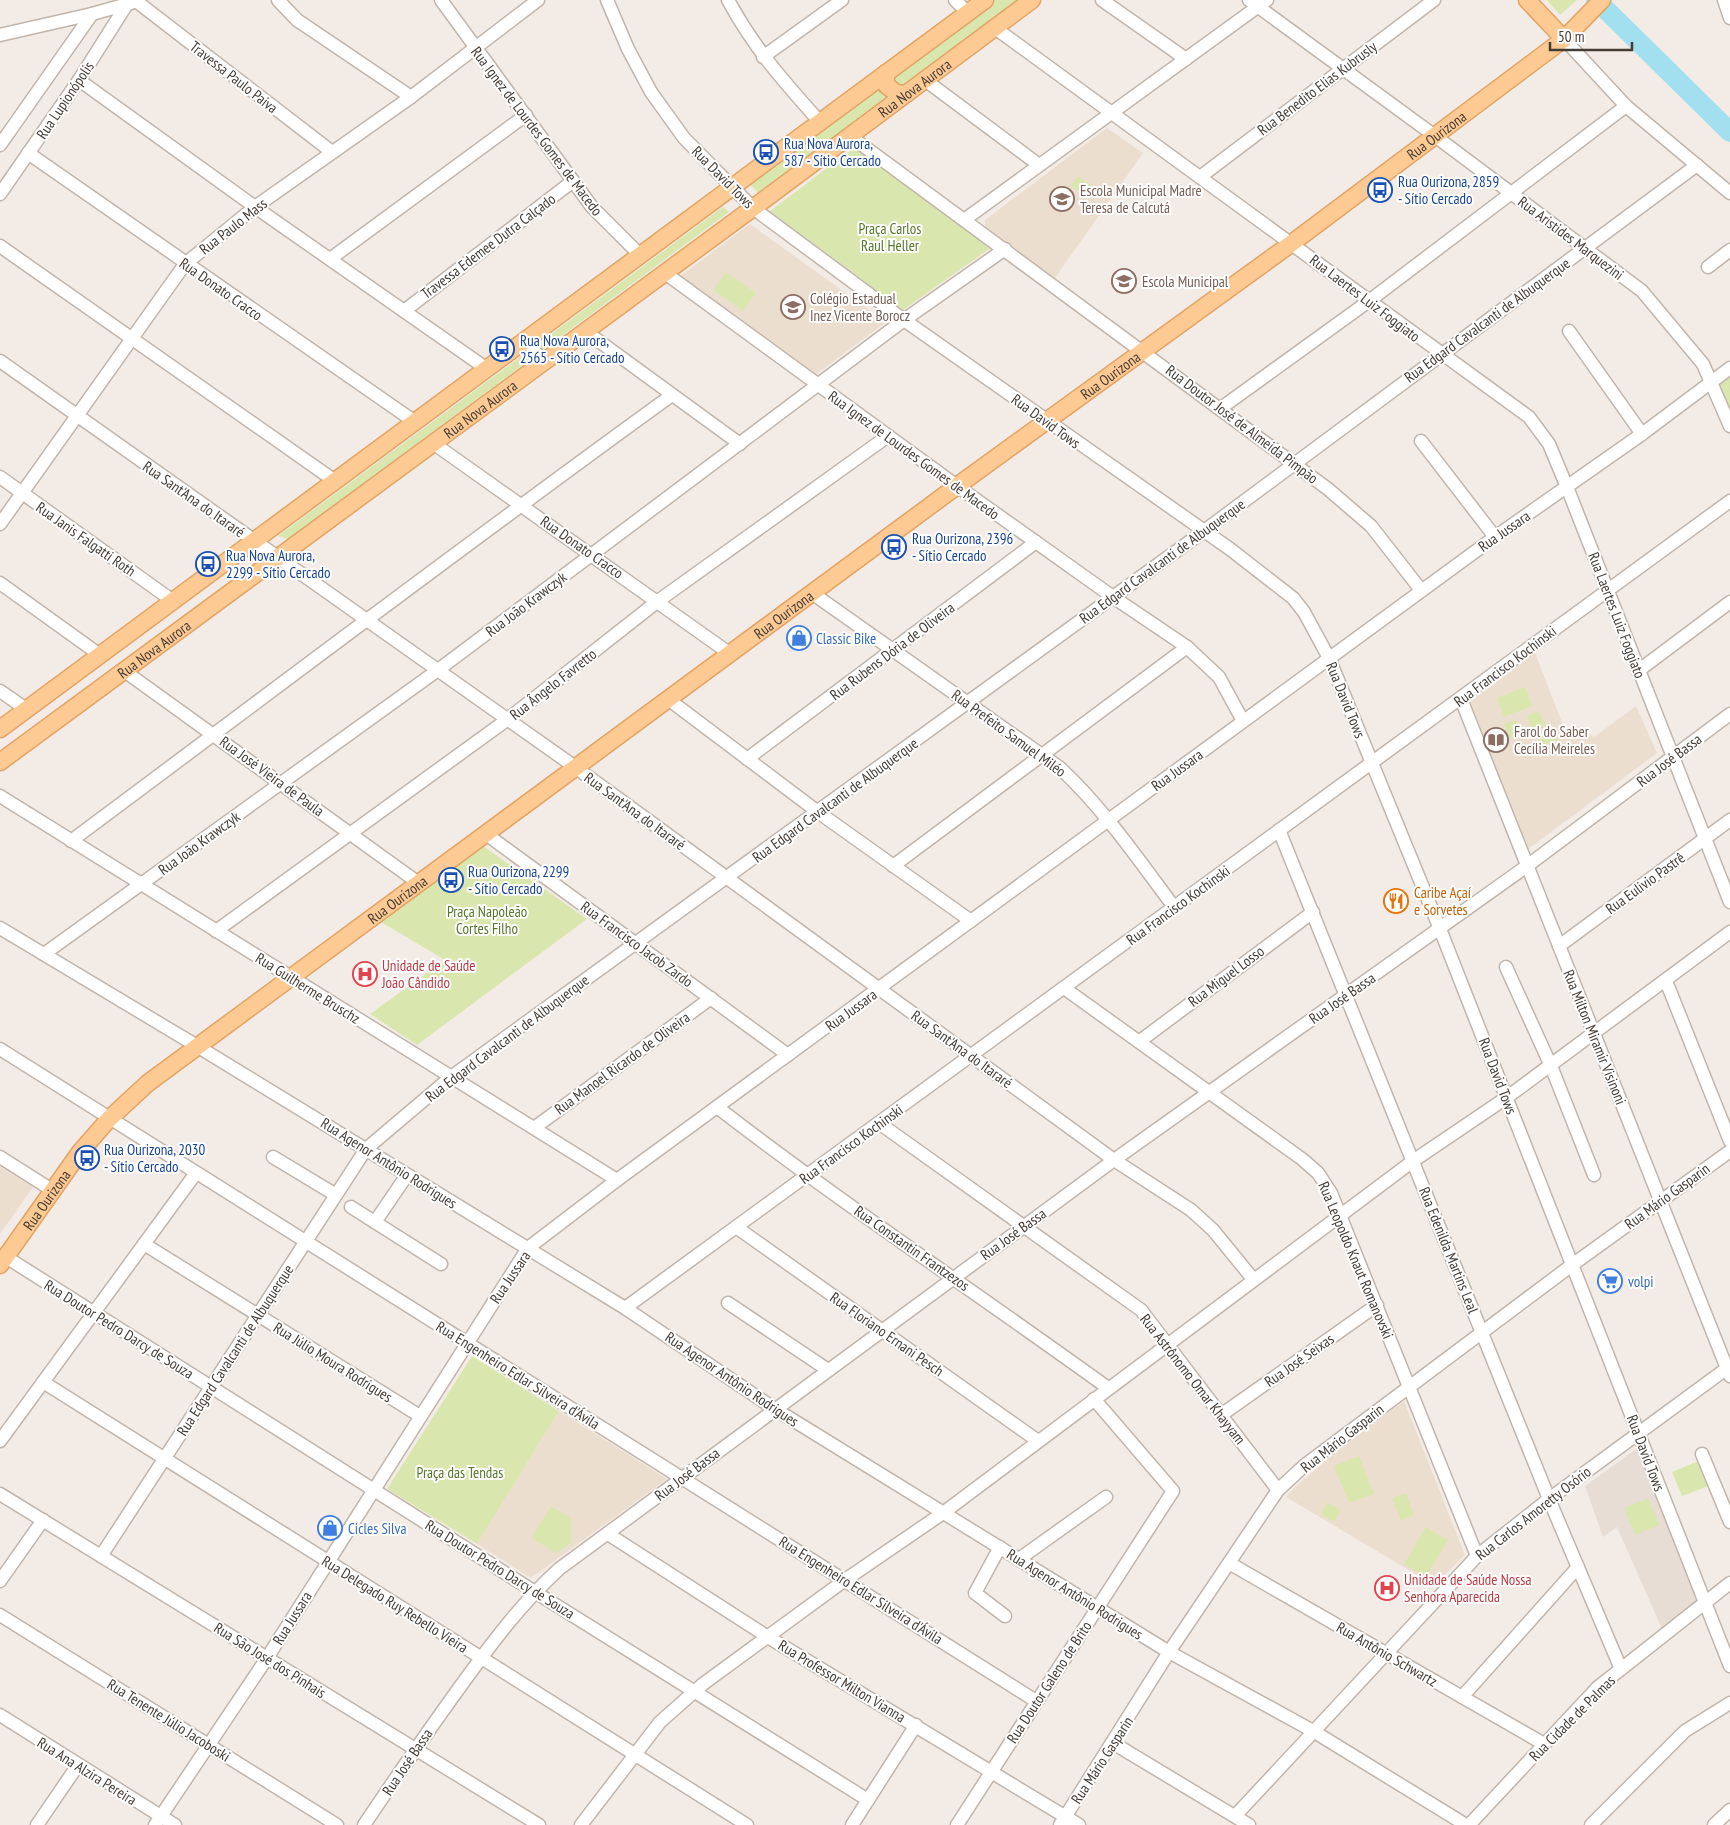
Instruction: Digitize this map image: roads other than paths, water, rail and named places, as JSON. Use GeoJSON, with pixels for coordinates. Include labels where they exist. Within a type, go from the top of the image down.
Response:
{"type":"FeatureCollection","features":[{"type":"Feature","properties":{"kind":"main road","name":"Rua Nova Aurora"},"geometry":{"type":"LineString","coordinates":[[0,728],[985,0]]}},
{"type":"Feature","properties":{"kind":"main road","name":"Rua Nova Aurora"},"geometry":{"type":"LineString","coordinates":[[0,762],[665,273],[1032,0]]}},
{"type":"Feature","properties":{"kind":"main road"},"geometry":{"type":"LineString","coordinates":[[1527,0],[1558,33]]}},
{"type":"Feature","properties":{"kind":"main road","name":"Rua Ourizona"},"geometry":{"type":"LineString","coordinates":[[3,1261],[52,1190],[109,1119],[148,1083],[420,884],[729,653],[1292,244],[1546,52],[1558,33],[1583,19],[1602,0]]}},
{"type":"Feature","properties":{"kind":"main road"},"geometry":{"type":"LineString","coordinates":[[886,73],[886,85],[896,93],[906,94]]}},
{"type":"Feature","properties":{"kind":"main road"},"geometry":{"type":"LineString","coordinates":[[862,91],[873,92],[880,98],[884,102],[884,110]]}},
{"type":"Feature","properties":{"kind":"street"},"geometry":{"type":"LineString","coordinates":[[278,0],[297,20],[411,97]]}},
{"type":"Feature","properties":{"kind":"street","name":"Rua Ignez de Lourdes Gomes de Macedo"},"geometry":{"type":"LineString","coordinates":[[441,0],[592,207],[641,256]]}},
{"type":"Feature","properties":{"kind":"street","name":"Rua Paulo Mass"},"geometry":{"type":"LineString","coordinates":[[0,524],[185,264],[255,207],[411,97],[538,0]]}},
{"type":"Feature","properties":{"kind":"street","name":"Rua David Tows"},"geometry":{"type":"LineString","coordinates":[[607,0],[628,49],[651,92],[684,138],[753,208],[904,320],[1204,531],[1293,598],[1304,612],[1329,658],[1440,929],[1730,1666]]}},
{"type":"Feature","properties":{"kind":"street"},"geometry":{"type":"LineString","coordinates":[[728,0],[763,58],[820,122]]}},
{"type":"Feature","properties":{"kind":"street"},"geometry":{"type":"LineString","coordinates":[[763,58],[842,0]]}},
{"type":"Feature","properties":{"kind":"street"},"geometry":{"type":"LineString","coordinates":[[955,0],[968,13]]}},
{"type":"Feature","properties":{"kind":"street"},"geometry":{"type":"LineString","coordinates":[[1102,0],[1186,59]]}},
{"type":"Feature","properties":{"kind":"street","name":"Rua Benedito Elias Kubrusly"},"geometry":{"type":"LineString","coordinates":[[1200,177],[1434,0]]}},
{"type":"Feature","properties":{"kind":"street"},"geometry":{"type":"LineString","coordinates":[[1724,0],[1730,18]]}},
{"type":"Feature","properties":{"kind":"street"},"geometry":{"type":"LineString","coordinates":[[0,35],[92,14],[134,2]]}},
{"type":"Feature","properties":{"kind":"street","name":"Rua Lupionópolis"},"geometry":{"type":"LineString","coordinates":[[0,194],[134,2]]}},
{"type":"Feature","properties":{"kind":"street","name":"Travessa Paulo Paiva"},"geometry":{"type":"LineString","coordinates":[[134,2],[332,152]]}},
{"type":"Feature","properties":{"kind":"street"},"geometry":{"type":"LineString","coordinates":[[964,220],[1186,59],[1258,2]]}},
{"type":"Feature","properties":{"kind":"street","name":"Rua Aristides Marquezini"},"geometry":{"type":"LineString","coordinates":[[1258,2],[1343,69],[1642,291],[1703,364],[1730,426]]}},
{"type":"Feature","properties":{"kind":"street","name":"Rua Lupionópolis"},"geometry":{"type":"LineString","coordinates":[[0,145],[92,14]]}},
{"type":"Feature","properties":{"kind":"street","name":"Rua Laertes Luiz Foggiato"},"geometry":{"type":"LineString","coordinates":[[995,28],[1529,417],[1549,444],[1567,486],[1606,590],[1730,902]]}},
{"type":"Feature","properties":{"kind":"street"},"geometry":{"type":"LineString","coordinates":[[1558,33],[1626,106],[1730,193]]}},
{"type":"Feature","properties":{"kind":"street"},"geometry":{"type":"LineString","coordinates":[[79,80],[255,207],[487,369]]}},
{"type":"Feature","properties":{"kind":"street"},"geometry":{"type":"LineString","coordinates":[[925,80],[1039,165]]}},
{"type":"Feature","properties":{"kind":"street"},"geometry":{"type":"LineString","coordinates":[[1221,408],[1513,194],[1626,106]]}},
{"type":"Feature","properties":{"kind":"street"},"geometry":{"type":"LineString","coordinates":[[330,260],[526,115]]}},
{"type":"Feature","properties":{"kind":"street","name":"Rua Doutor José de Almeida Pimpão"},"geometry":{"type":"LineString","coordinates":[[850,136],[1221,408],[1328,489],[1371,526],[1421,590]]}},
{"type":"Feature","properties":{"kind":"street","name":"Rua Donato Cracco"},"geometry":{"type":"LineString","coordinates":[[28,153],[185,264],[415,422]]}},
{"type":"Feature","properties":{"kind":"street","name":"Rua Edgard Cavalcanti de Albuquerque"},"geometry":{"type":"LineString","coordinates":[[101,1556],[366,1149],[450,1077],[638,943],[1204,531],[1697,165]]}},
{"type":"Feature","properties":{"kind":"street","name":"Travessa Edemee Dutra Calçado"},"geometry":{"type":"LineString","coordinates":[[404,311],[573,181]]}},
{"type":"Feature","properties":{"kind":"street"},"geometry":{"type":"LineString","coordinates":[[0,246],[335,481]]}},
{"type":"Feature","properties":{"kind":"street","name":"Rua João Krawczyk"},"geometry":{"type":"LineString","coordinates":[[44,954],[438,670],[904,320],[1004,249]]}},
{"type":"Feature","properties":{"kind":"street"},"geometry":{"type":"LineString","coordinates":[[1708,267],[1730,250]]}},
{"type":"Feature","properties":{"kind":"street","name":"Rua Ignez de Lourdes Gomes de Macedo"},"geometry":{"type":"LineString","coordinates":[[665,273],[957,486],[1113,597],[1188,647],[1219,677],[1243,721]]}},
{"type":"Feature","properties":{"kind":"street"},"geometry":{"type":"LineString","coordinates":[[585,331],[740,444]]}},
{"type":"Feature","properties":{"kind":"street"},"geometry":{"type":"LineString","coordinates":[[1569,331],[1642,434]]}},
{"type":"Feature","properties":{"kind":"street"},"geometry":{"type":"LineString","coordinates":[[526,340],[543,362]]}},
{"type":"Feature","properties":{"kind":"street","name":"Rua Sant'Ana do Itararé"},"geometry":{"type":"LineString","coordinates":[[0,361],[575,767],[1114,1160],[1191,1210],[1213,1230],[1254,1278]]}},
{"type":"Feature","properties":{"kind":"street","name":"Rua Jussara"},"geometry":{"type":"LineString","coordinates":[[158,1821],[267,1658],[528,1248],[617,1180],[1421,590],[1642,434],[1730,368]]}},
{"type":"Feature","properties":{"kind":"street"},"geometry":{"type":"LineString","coordinates":[[71,841],[368,621],[520,504],[672,395]]}},
{"type":"Feature","properties":{"kind":"street","name":"Rua Ângelo Favretto"},"geometry":{"type":"LineString","coordinates":[[216,931],[508,720],[658,602],[888,436]]}},
{"type":"Feature","properties":{"kind":"street"},"geometry":{"type":"LineString","coordinates":[[1420,440],[1494,537]]}},
{"type":"Feature","properties":{"kind":"street","name":"Rua Donato Cracco"},"geometry":{"type":"LineString","coordinates":[[433,443],[729,653]]}},
{"type":"Feature","properties":{"kind":"street","name":"Rua Janis Falgatti Roth"},"geometry":{"type":"LineString","coordinates":[[0,477],[173,601]]}},
{"type":"Feature","properties":{"kind":"street","name":"Rua Francisco Kochinski"},"geometry":{"type":"LineString","coordinates":[[625,1308],[1730,501]]}},
{"type":"Feature","properties":{"kind":"street","name":"Rua Rubens Dória de Oliveira"},"geometry":{"type":"LineString","coordinates":[[747,759],[1036,542]]}},
{"type":"Feature","properties":{"kind":"street"},"geometry":{"type":"LineString","coordinates":[[0,583],[100,655]]}},
{"type":"Feature","properties":{"kind":"street","name":"Rua Prefeito Samuel Miléo"},"geometry":{"type":"LineString","coordinates":[[812,593],[1060,768],[1083,789],[1174,907]]}},
{"type":"Feature","properties":{"kind":"street"},"geometry":{"type":"LineString","coordinates":[[1638,671],[1730,602]]}},
{"type":"Feature","properties":{"kind":"street"},"geometry":{"type":"LineString","coordinates":[[893,866],[1188,647]]}},
{"type":"Feature","properties":{"kind":"street","name":"Rua José Vieira de Paula"},"geometry":{"type":"LineString","coordinates":[[123,670],[420,884]]}},
{"type":"Feature","properties":{"kind":"street"},"geometry":{"type":"LineString","coordinates":[[0,691],[26,709]]}},
{"type":"Feature","properties":{"kind":"street"},"geometry":{"type":"LineString","coordinates":[[668,699],[818,812],[971,921]]}},
{"type":"Feature","properties":{"kind":"street","name":"Rua Milton Miramir Visinoni"},"geometry":{"type":"LineString","coordinates":[[1461,699],[1729,1370]]}},
{"type":"Feature","properties":{"kind":"street","name":"Rua José Bassa"},"geometry":{"type":"LineString","coordinates":[[364,1825],[414,1748],[510,1619],[559,1570],[775,1408],[1114,1160],[1440,929],[1730,714]]}},
{"type":"Feature","properties":{"kind":"street","name":"Rua Guilherme Bruschz"},"geometry":{"type":"LineString","coordinates":[[0,796],[617,1180]]}},
{"type":"Feature","properties":{"kind":"street","name":"Rua Eulivio Pastrê"},"geometry":{"type":"LineString","coordinates":[[1559,946],[1730,820]]}},
{"type":"Feature","properties":{"kind":"street","name":"Rua Edenilda Martins Leal"},"geometry":{"type":"LineString","coordinates":[[1279,830],[1549,1499],[1621,1669]]}},
{"type":"Feature","properties":{"kind":"street","name":"Rua Francisco Jacob Zardo"},"geometry":{"type":"LineString","coordinates":[[486,834],[638,943],[788,1055]]}},
{"type":"Feature","properties":{"kind":"street","name":"Rua Miguel Losso"},"geometry":{"type":"LineString","coordinates":[[1140,1041],[1313,912]]}},
{"type":"Feature","properties":{"kind":"street","name":"Rua Agenor Antônio Rodrigues"},"geometry":{"type":"LineString","coordinates":[[0,928],[197,1046],[625,1308],[775,1408],[1169,1652],[1313,1731],[1468,1825]]}},
{"type":"Feature","properties":{"kind":"street"},"geometry":{"type":"LineString","coordinates":[[581,1825],[660,1722],[695,1692],[768,1636],[943,1513],[1254,1278],[1340,1217],[1413,1161],[1551,1066],[1730,932]]}},
{"type":"Feature","properties":{"kind":"street"},"geometry":{"type":"LineString","coordinates":[[1506,967],[1551,1066],[1594,1175]]}},
{"type":"Feature","properties":{"kind":"street"},"geometry":{"type":"LineString","coordinates":[[1666,981],[1730,1141]]}},
{"type":"Feature","properties":{"kind":"street","name":"Rua Leopoldo Knaut Romanovski"},"geometry":{"type":"LineString","coordinates":[[1064,988],[1211,1091],[1318,1173],[1331,1193],[1477,1556]]}},
{"type":"Feature","properties":{"kind":"street","name":"Rua Manoel Ricardo de Oliveira"},"geometry":{"type":"LineString","coordinates":[[534,1128],[711,998]]}},
{"type":"Feature","properties":{"kind":"street","name":"Rua Engenheiro Edlar Silveira d'Ávila"},"geometry":{"type":"LineString","coordinates":[[0,1049],[683,1477],[1036,1701]]}},
{"type":"Feature","properties":{"kind":"street","name":"Rua Constantin Frantzezos"},"geometry":{"type":"LineString","coordinates":[[717,1107],[806,1176],[954,1277],[1108,1388]]}},
{"type":"Feature","properties":{"kind":"street","name":"Rua Astrônomo Omar Khayyam"},"geometry":{"type":"LineString","coordinates":[[879,1123],[1141,1310],[1169,1344],[1278,1490]]}},
{"type":"Feature","properties":{"kind":"street","name":"Rua Mário Gasparin"},"geometry":{"type":"LineString","coordinates":[[1062,1821],[1169,1652],[1278,1490],[1305,1466],[1572,1264],[1730,1151]]}},
{"type":"Feature","properties":{"kind":"street"},"geometry":{"type":"LineString","coordinates":[[0,1157],[52,1190]]}},
{"type":"Feature","properties":{"kind":"street"},"geometry":{"type":"LineString","coordinates":[[273,1157],[336,1195]]}},
{"type":"Feature","properties":{"kind":"street"},"geometry":{"type":"LineString","coordinates":[[0,1441],[196,1173]]}},
{"type":"Feature","properties":{"kind":"street"},"geometry":{"type":"LineString","coordinates":[[374,1222],[407,1174]]}},
{"type":"Feature","properties":{"kind":"street"},"geometry":{"type":"LineString","coordinates":[[351,1207],[441,1264]]}},
{"type":"Feature","properties":{"kind":"street","name":"Rua Floriano Ernani Pesch"},"geometry":{"type":"LineString","coordinates":[[736,1227],[1038,1441]]}},
{"type":"Feature","properties":{"kind":"street","name":"Rua Júlio Moura Rodrigues"},"geometry":{"type":"LineString","coordinates":[[144,1244],[420,1416]]}},
{"type":"Feature","properties":{"kind":"street","name":"Rua Doutor Pedro Darcy de Souza"},"geometry":{"type":"LineString","coordinates":[[3,1261],[211,1387],[868,1800]]}},
{"type":"Feature","properties":{"kind":"street"},"geometry":{"type":"LineString","coordinates":[[728,1303],[828,1370]]}},
{"type":"Feature","properties":{"kind":"street","name":"Rua José Seixas"},"geometry":{"type":"LineString","coordinates":[[1221,1415],[1377,1305]]}},
{"type":"Feature","properties":{"kind":"street","name":"Rua Carlos Amoretty Osório"},"geometry":{"type":"LineString","coordinates":[[1235,1816],[1477,1556],[1549,1499],[1729,1370]]}},
{"type":"Feature","properties":{"kind":"street","name":"Rua Delegado Ruy Rebello Vieira"},"geometry":{"type":"LineString","coordinates":[[43,1382],[164,1460],[747,1825]]}},
{"type":"Feature","properties":{"kind":"street","name":"Rua Doutor Galeno de Brito"},"geometry":{"type":"LineString","coordinates":[[957,1825],[1173,1491],[1094,1399]]}},
{"type":"Feature","properties":{"kind":"street"},"geometry":{"type":"LineString","coordinates":[[1702,1454],[1730,1522]]}},
{"type":"Feature","properties":{"kind":"street","name":"Rua São José dos Pinhais"},"geometry":{"type":"LineString","coordinates":[[0,1494],[539,1825]]}},
{"type":"Feature","properties":{"kind":"street"},"geometry":{"type":"LineString","coordinates":[[1019,1559],[1106,1498]]}},
{"type":"Feature","properties":{"kind":"street"},"geometry":{"type":"LineString","coordinates":[[0,1582],[43,1520]]}},
{"type":"Feature","properties":{"kind":"street","name":"Rua Professor Milton Vianna"},"geometry":{"type":"LineString","coordinates":[[608,1534],[768,1636],[992,1771],[1062,1821],[1079,1825]]}},
{"type":"Feature","properties":{"kind":"street"},"geometry":{"type":"LineString","coordinates":[[1000,1547],[975,1593],[1005,1616]]}},
{"type":"Feature","properties":{"kind":"street","name":"Rua Antônio Schwartz"},"geometry":{"type":"LineString","coordinates":[[1229,1563],[1544,1744]]}},
{"type":"Feature","properties":{"kind":"street"},"geometry":{"type":"LineString","coordinates":[[1462,1698],[1578,1567]]}},
{"type":"Feature","properties":{"kind":"street","name":"Rua Cidade de Palmas"},"geometry":{"type":"LineString","coordinates":[[1468,1825],[1597,1688],[1730,1583]]}},
{"type":"Feature","properties":{"kind":"street","name":"Rua Tenente Júlio Jacoboski"},"geometry":{"type":"LineString","coordinates":[[0,1615],[337,1825]]}},
{"type":"Feature","properties":{"kind":"street"},"geometry":{"type":"LineString","coordinates":[[1591,1825],[1685,1731],[1730,1703]]}},
{"type":"Feature","properties":{"kind":"street","name":"Rua Ana Alzira Pereira"},"geometry":{"type":"LineString","coordinates":[[1,1718],[78,1765],[158,1821],[175,1825]]}},
{"type":"Feature","properties":{"kind":"street"},"geometry":{"type":"LineString","coordinates":[[852,1825],[916,1725]]}},
{"type":"Feature","properties":{"kind":"street"},"geometry":{"type":"LineString","coordinates":[[1113,1743],[1249,1825]]}},
{"type":"Feature","properties":{"kind":"street"},"geometry":{"type":"LineString","coordinates":[[37,1825],[78,1765]]}},
{"type":"Feature","properties":{"kind":"street"},"geometry":{"type":"LineString","coordinates":[[1714,1825],[1730,1810]]}},
{"type":"Feature","properties":{"kind":"waterway"},"geometry":{"type":"LineString","coordinates":[[1596,0],[1730,132]]}},
{"type":"Feature","properties":{"kind":"place","name":"Rua Nova Aurora, 587 - Sítio Cercado"},"geometry":{"type":"Point","coordinates":[766,152]}},
{"type":"Feature","properties":{"kind":"place","name":"Rua Ourizona, 2859 - Sítio Cercado"},"geometry":{"type":"Point","coordinates":[1380,190]}},
{"type":"Feature","properties":{"kind":"place","name":"Escola Municipal Madre Teresa de Calcutá"},"geometry":{"type":"Point","coordinates":[1062,199]}},
{"type":"Feature","properties":{"kind":"place","name":"Escola Municipal"},"geometry":{"type":"Point","coordinates":[1124,281]}},
{"type":"Feature","properties":{"kind":"place","name":"Colégio Estadual Inez Vicente Borocz"},"geometry":{"type":"Point","coordinates":[793,307]}},
{"type":"Feature","properties":{"kind":"place","name":"Rua Nova Aurora, 2565 - Sítio Cercado"},"geometry":{"type":"Point","coordinates":[502,349]}},
{"type":"Feature","properties":{"kind":"place","name":"Rua Ourizona, 2396 - Sítio Cercado"},"geometry":{"type":"Point","coordinates":[894,547]}},
{"type":"Feature","properties":{"kind":"place","name":"Rua Nova Aurora, 2299 - Sítio Cercado"},"geometry":{"type":"Point","coordinates":[208,564]}},
{"type":"Feature","properties":{"kind":"place","name":"Classic Bike"},"geometry":{"type":"Point","coordinates":[799,638]}},
{"type":"Feature","properties":{"kind":"place","name":"Farol do Saber Cecília Meireles"},"geometry":{"type":"Point","coordinates":[1496,740]}},
{"type":"Feature","properties":{"kind":"place","name":"Rua Ourizona, 2299 - Sítio Cercado"},"geometry":{"type":"Point","coordinates":[451,880]}},
{"type":"Feature","properties":{"kind":"place","name":"Caribe Açaí e Sorvetes"},"geometry":{"type":"Point","coordinates":[1396,901]}},
{"type":"Feature","properties":{"kind":"place","name":"Unidade de Saúde João Cândido"},"geometry":{"type":"Point","coordinates":[365,974]}},
{"type":"Feature","properties":{"kind":"place","name":"Rua Ourizona, 2030 - Sítio Cercado"},"geometry":{"type":"Point","coordinates":[87,1158]}},
{"type":"Feature","properties":{"kind":"place","name":"volpi"},"geometry":{"type":"Point","coordinates":[1610,1281]}},
{"type":"Feature","properties":{"kind":"place","name":"Cicles Silva"},"geometry":{"type":"Point","coordinates":[330,1528]}},
{"type":"Feature","properties":{"kind":"place","name":"Unidade de Saúde Nossa Senhora Aparecida"},"geometry":{"type":"Point","coordinates":[1387,1588]}},
{"type":"Feature","properties":{"kind":"park label","name":"Praça Carlos Raul Heller"},"geometry":{"type":"Point","coordinates":[890,236]}},
{"type":"Feature","properties":{"kind":"park label","name":"Praça Napoleão Cortes Filho"},"geometry":{"type":"Point","coordinates":[487,920]}},
{"type":"Feature","properties":{"kind":"park label","name":"Praça das Tendas"},"geometry":{"type":"Point","coordinates":[460,1472]}}]}
